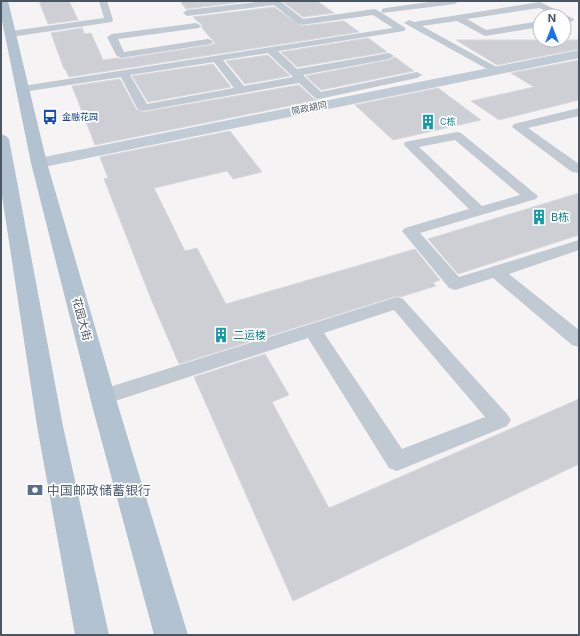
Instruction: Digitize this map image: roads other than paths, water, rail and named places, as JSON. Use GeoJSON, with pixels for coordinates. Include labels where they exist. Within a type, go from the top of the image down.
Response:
{"type":"FeatureCollection","features":[{"type":"Feature","properties":{"kind":"main road","name":"花园大街"},"geometry":{"type":"LineString","coordinates":[[3,3],[40,163],[103,397],[171,635]]}},
{"type":"Feature","properties":{"kind":"main road"},"geometry":{"type":"LineString","coordinates":[[1,139],[50,426],[92,635]]}},
{"type":"Feature","properties":{"kind":"street","name":"简政胡同"},"geometry":{"type":"LineString","coordinates":[[40,163],[579,54]]}},
{"type":"Feature","properties":{"kind":"lane"},"geometry":{"type":"LineString","coordinates":[[11,34],[110,20],[103,1]]}},
{"type":"Feature","properties":{"kind":"lane"},"geometry":{"type":"LineString","coordinates":[[385,11],[455,1]]}},
{"type":"Feature","properties":{"kind":"lane"},"geometry":{"type":"LineString","coordinates":[[23,89],[218,58],[271,50],[401,29],[375,12],[301,22],[276,2],[185,10],[208,42],[218,58],[241,90]]}},
{"type":"Feature","properties":{"kind":"lane"},"geometry":{"type":"LineString","coordinates":[[371,4],[413,25],[496,71]]}},
{"type":"Feature","properties":{"kind":"lane"},"geometry":{"type":"LineString","coordinates":[[413,25],[540,5],[546,8]]}},
{"type":"Feature","properties":{"kind":"lane"},"geometry":{"type":"LineString","coordinates":[[458,18],[485,33],[532,25]]}},
{"type":"Feature","properties":{"kind":"lane"},"geometry":{"type":"LineString","coordinates":[[196,26],[112,37],[121,55],[208,42]]}},
{"type":"Feature","properties":{"kind":"lane"},"geometry":{"type":"LineString","coordinates":[[271,50],[319,96],[417,75]]}},
{"type":"Feature","properties":{"kind":"lane"},"geometry":{"type":"LineString","coordinates":[[124,73],[143,108],[241,90],[389,56]]}},
{"type":"Feature","properties":{"kind":"lane"},"geometry":{"type":"LineString","coordinates":[[579,112],[518,127],[577,169],[579,168]]}},
{"type":"Feature","properties":{"kind":"lane"},"geometry":{"type":"LineString","coordinates":[[479,211],[410,145],[456,136],[531,196],[410,231],[455,284],[579,245]]}},
{"type":"Feature","properties":{"kind":"lane"},"geometry":{"type":"LineString","coordinates":[[496,272],[579,340]]}},
{"type":"Feature","properties":{"kind":"lane"},"geometry":{"type":"LineString","coordinates":[[103,397],[312,330],[397,303],[500,420],[397,461],[312,330]]}},
{"type":"Feature","properties":{"kind":"place","name":"金融花园"},"geometry":{"type":"Point","coordinates":[50,117]}},
{"type":"Feature","properties":{"kind":"place","name":"C栋"},"geometry":{"type":"Point","coordinates":[428,122]}},
{"type":"Feature","properties":{"kind":"place","name":"B栋"},"geometry":{"type":"Point","coordinates":[539,217]}},
{"type":"Feature","properties":{"kind":"place","name":"二运楼"},"geometry":{"type":"Point","coordinates":[221,335]}},
{"type":"Feature","properties":{"kind":"place","name":"中国邮政储蓄银行"},"geometry":{"type":"Point","coordinates":[35,490]}}]}
